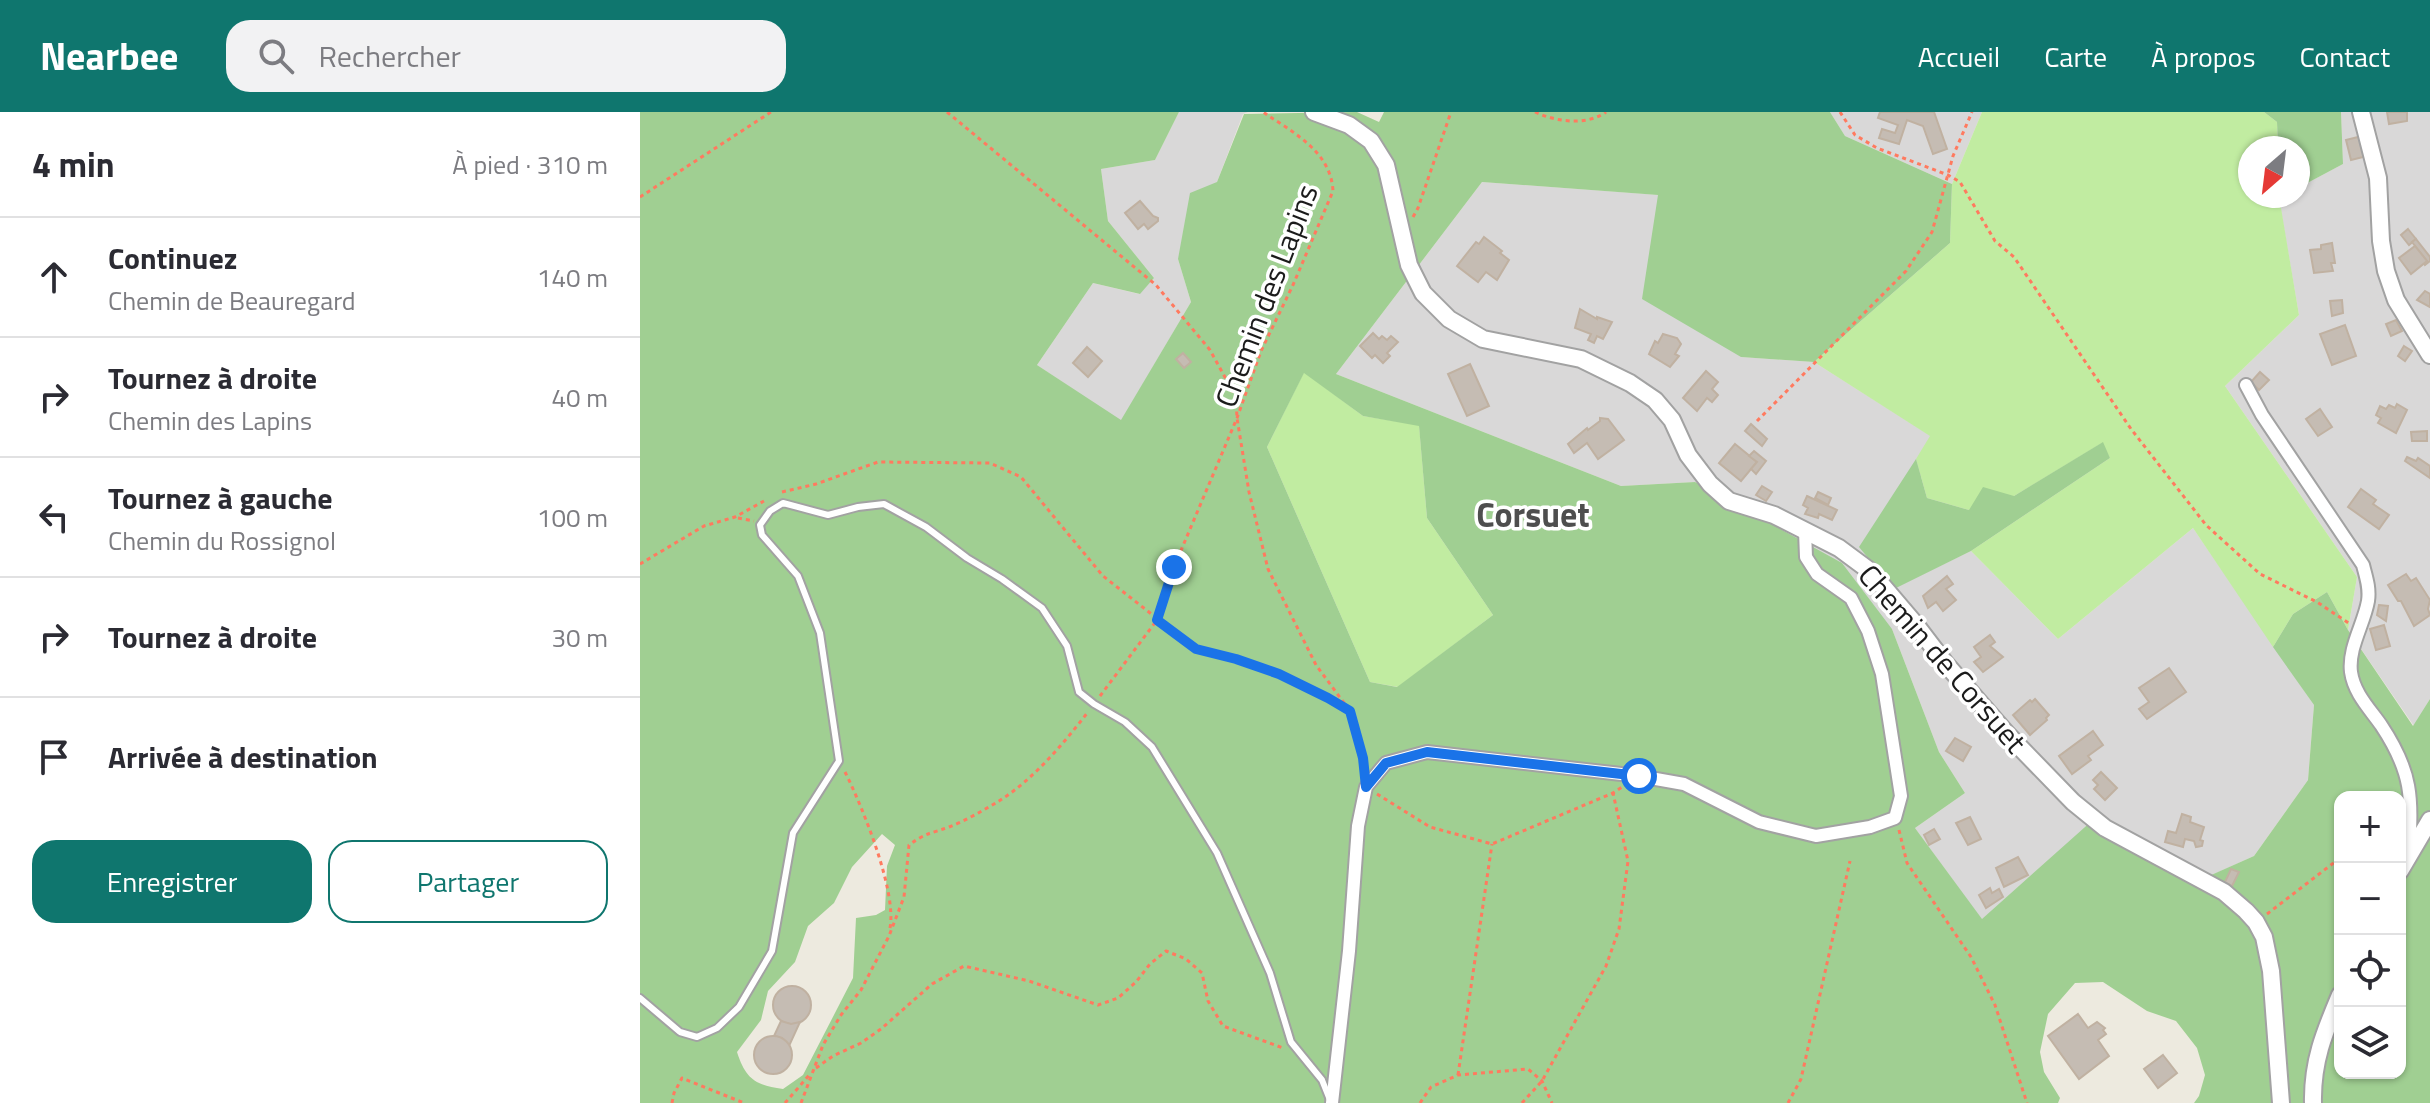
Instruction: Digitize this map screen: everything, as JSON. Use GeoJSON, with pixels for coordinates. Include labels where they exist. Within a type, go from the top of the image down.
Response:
{"type":"FeatureCollection","features":[{"type":"Feature","properties":{"kind":"street","name":"Chemin de Corsuet"},"geometry":{"type":"LineString","coordinates":[[1314,112],[1349,125],[1371,141],[1386,165],[1409,265],[1423,293],[1449,319],[1483,339],[1581,359],[1630,383],[1655,400],[1672,420],[1688,455],[1710,484],[1729,501],[1761,510],[1805,531],[1839,548],[1870,571],[2007,734],[2073,802],[2105,828],[2224,892],[2256,922],[2264,937],[2271,971],[2281,1103]]}},
{"type":"Feature","properties":{"kind":"street"},"geometry":{"type":"LineString","coordinates":[[2361,112],[2378,178],[2381,241],[2386,271],[2396,300],[2430,355]]}},
{"type":"Feature","properties":{"kind":"street"},"geometry":{"type":"LineString","coordinates":[[2246,385],[2262,415],[2363,565],[2369,587],[2368,601],[2351,658],[2351,673],[2357,692],[2397,751],[2406,773],[2411,796],[2404,863]]}},
{"type":"Feature","properties":{"kind":"street"},"geometry":{"type":"LineString","coordinates":[[1332,1103],[1349,951],[1358,826],[1366,787],[1386,763],[1427,752],[1639,776],[1684,784],[1759,822],[1816,836],[1870,827],[1895,818],[1901,796],[1882,674],[1868,631],[1851,598],[1817,574],[1806,557],[1805,531]]}},
{"type":"Feature","properties":{"kind":"street"},"geometry":{"type":"LineString","coordinates":[[2405,863],[2430,820]]}},
{"type":"Feature","properties":{"kind":"street"},"geometry":{"type":"LineString","coordinates":[[2313,1103],[2313,1079],[2320,1043],[2335,1007]]}},
{"type":"Feature","properties":{"kind":"lane"},"geometry":{"type":"LineString","coordinates":[[640,998],[680,1032],[697,1037],[717,1028],[739,1007],[772,951],[793,833],[839,761],[820,633],[798,576],[762,535],[760,525],[770,511],[783,503],[828,515],[884,504],[926,527],[1042,608],[1067,646],[1079,692],[1125,722],[1152,747],[1217,853],[1270,973],[1291,1042],[1322,1080],[1332,1103]]}},
{"type":"Feature","properties":{"kind":"path"},"geometry":{"type":"LineString","coordinates":[[640,197],[771,112]]}},
{"type":"Feature","properties":{"kind":"path"},"geometry":{"type":"LineString","coordinates":[[801,1103],[823,1045],[861,990],[889,936],[904,897],[909,845],[926,832],[949,827],[1008,794],[1048,758],[1094,704],[1157,620],[1174,567],[1237,418],[1236,397],[1210,350],[1156,285],[947,112]]}},
{"type":"Feature","properties":{"kind":"path","name":"Chemin des Lapins"},"geometry":{"type":"LineString","coordinates":[[1263,112],[1308,143],[1322,158],[1332,178],[1333,191],[1261,351],[1237,418],[1249,492],[1268,569],[1316,665],[1350,711],[1363,758],[1366,787]]}},
{"type":"Feature","properties":{"kind":"path"},"geometry":{"type":"LineString","coordinates":[[1399,228],[1410,222],[1418,208],[1451,112]]}},
{"type":"Feature","properties":{"kind":"path"},"geometry":{"type":"LineString","coordinates":[[1535,112],[1572,121],[1599,117],[1606,112]]}},
{"type":"Feature","properties":{"kind":"path"},"geometry":{"type":"LineString","coordinates":[[1840,112],[1855,135],[1877,148],[1960,182],[1995,241],[2014,257],[2131,429],[2206,525],[2260,574],[2317,602],[2360,630]]}},
{"type":"Feature","properties":{"kind":"path"},"geometry":{"type":"LineString","coordinates":[[1757,421],[1906,271],[1932,232],[1953,156],[1972,112]]}},
{"type":"Feature","properties":{"kind":"path"},"geometry":{"type":"LineString","coordinates":[[735,517],[760,525]]}},
{"type":"Feature","properties":{"kind":"path"},"geometry":{"type":"LineString","coordinates":[[1157,620],[1196,649],[1279,674],[1350,711]]}},
{"type":"Feature","properties":{"kind":"path"},"geometry":{"type":"LineString","coordinates":[[839,761],[887,880],[892,918],[889,936]]}},
{"type":"Feature","properties":{"kind":"path"},"geometry":{"type":"LineString","coordinates":[[1366,787],[1430,827],[1492,844],[1613,793],[1639,776]]}},
{"type":"Feature","properties":{"kind":"path"},"geometry":{"type":"LineString","coordinates":[[1522,1103],[1542,1081],[1606,966],[1619,929],[1628,861],[1613,793]]}},
{"type":"Feature","properties":{"kind":"path"},"geometry":{"type":"LineString","coordinates":[[1895,818],[1907,863],[1971,957],[1995,1005],[2027,1103]]}},
{"type":"Feature","properties":{"kind":"path"},"geometry":{"type":"LineString","coordinates":[[1458,1075],[1492,844]]}},
{"type":"Feature","properties":{"kind":"path"},"geometry":{"type":"LineString","coordinates":[[1788,1103],[1801,1079],[1850,861]]}},
{"type":"Feature","properties":{"kind":"path"},"geometry":{"type":"LineString","coordinates":[[2256,922],[2283,905],[2334,863]]}},
{"type":"Feature","properties":{"kind":"path"},"geometry":{"type":"LineString","coordinates":[[785,1103],[815,1068],[871,1036],[932,984],[964,966],[1029,981],[1098,1005],[1118,998],[1166,951],[1186,959],[1202,973],[1208,1001],[1223,1026],[1302,1055]]}},
{"type":"Feature","properties":{"kind":"path"},"geometry":{"type":"LineString","coordinates":[[1420,1103],[1431,1087],[1458,1075],[1528,1069],[1542,1081],[1552,1103]]}},
{"type":"Feature","properties":{"kind":"path"},"geometry":{"type":"LineString","coordinates":[[672,1103],[682,1078],[744,1103]]}},
{"type":"Feature","properties":{"kind":"shaded area"},"geometry":{"type":"Polygon","coordinates":[[[1179,112],[1248,112],[1243,114],[1217,182],[1178,259],[1191,302],[1121,421],[1037,365],[1093,283],[1139,294],[1154,278],[1108,221],[1101,169],[1155,160],[1179,112]]]}},
{"type":"Feature","properties":{"kind":"shaded area"},"geometry":{"type":"Polygon","coordinates":[[[1830,112],[1982,112],[1952,184],[1845,136],[1830,112]]]}},
{"type":"Feature","properties":{"kind":"shaded area"},"geometry":{"type":"Polygon","coordinates":[[[2341,112],[2430,112],[2430,699],[2414,726],[2348,630],[2357,577],[2225,386],[2299,315],[2281,208],[2310,208],[2310,182],[2343,164],[2341,112]]]}},
{"type":"Feature","properties":{"kind":"shaded area"},"geometry":{"type":"Polygon","coordinates":[[[1482,182],[1659,195],[1741,357],[1814,362],[1931,436],[1894,588],[1971,551],[2058,639],[2193,528],[2314,705],[2308,780],[2254,856],[2201,880],[2094,820],[1982,920],[1915,828],[1965,793],[1939,752],[1892,629],[1695,482],[1621,486],[1336,374],[1482,182]]]}},
{"type":"Feature","properties":{"kind":"green space"},"geometry":{"type":"Polygon","coordinates":[[[640,112],[1179,112],[1155,160],[1101,169],[1108,221],[1154,278],[1140,294],[1093,283],[1037,365],[1121,420],[1191,302],[1178,259],[1190,193],[1217,182],[1244,114],[1357,112],[1379,122],[1384,112],[1830,112],[1845,136],[1952,184],[1950,243],[1814,362],[1741,357],[1642,299],[1658,195],[1482,182],[1336,374],[1621,486],[1695,482],[1842,563],[1892,629],[1939,752],[1965,793],[1915,828],[1982,919],[2094,819],[2200,880],[2254,856],[2308,780],[2314,705],[2273,647],[2293,614],[2327,592],[2348,630],[2413,726],[2430,699],[2430,1103],[2194,1103],[2205,1075],[2197,1048],[2176,1021],[2147,1011],[2103,982],[2075,983],[2048,1014],[2040,1052],[2044,1072],[2060,1098],[2058,1103],[640,1103],[640,112]],[[1304,373],[1267,447],[1370,682],[1397,687],[1493,615],[1427,518],[1419,426],[1363,416],[1304,373]],[[882,834],[852,867],[834,903],[808,926],[795,962],[768,991],[761,1020],[737,1052],[753,1080],[783,1089],[803,1075],[853,978],[856,918],[876,915],[885,910],[887,866],[895,845],[882,834]]]}},
{"type":"Feature","properties":{"kind":"green space"},"geometry":{"type":"Polygon","coordinates":[[[1982,112],[2264,112],[2277,122],[2278,136],[2238,136],[2238,208],[2281,208],[2299,315],[2225,386],[2357,577],[2348,630],[2327,592],[2293,614],[2273,647],[2193,528],[2058,639],[1971,551],[2110,458],[2102,443],[2014,496],[1969,510],[1927,498],[1916,459],[1930,436],[1814,362],[1950,243],[1952,184],[1982,112]]]}},
{"type":"Feature","properties":{"kind":"green space"},"geometry":{"type":"Polygon","coordinates":[[[2264,112],[2341,112],[2343,164],[2310,182],[2310,136],[2278,136],[2277,122],[2264,112]]]}},
{"type":"Feature","properties":{"kind":"green space"},"geometry":{"type":"Polygon","coordinates":[[[1304,372],[1363,416],[1419,425],[1427,518],[1493,615],[1398,687],[1370,682],[1267,447],[1304,372]]]}},
{"type":"Feature","properties":{"kind":"green space"},"geometry":{"type":"Polygon","coordinates":[[[2103,442],[2110,458],[1971,551],[1894,589],[1859,547],[1916,459],[1927,498],[1969,510],[1983,487],[2014,496],[2103,442]]]}},
{"type":"Feature","properties":{"kind":"building"},"geometry":{"type":"Polygon","coordinates":[[[1880,112],[1934,112],[1947,149],[1933,154],[1923,126],[1907,120],[1899,144],[1879,138],[1882,129],[1895,133],[1898,125],[1878,118],[1880,112]]]}},
{"type":"Feature","properties":{"kind":"building"},"geometry":{"type":"Polygon","coordinates":[[[2387,112],[2407,112],[2407,121],[2389,124],[2387,112]]]}},
{"type":"Feature","properties":{"kind":"building"},"geometry":{"type":"Polygon","coordinates":[[[2362,136],[2367,156],[2351,160],[2346,140],[2362,136]]]}},
{"type":"Feature","properties":{"kind":"building"},"geometry":{"type":"Polygon","coordinates":[[[1140,201],[1158,218],[1148,229],[1144,224],[1138,229],[1125,213],[1140,201]]]}},
{"type":"Feature","properties":{"kind":"building"},"geometry":{"type":"Polygon","coordinates":[[[2408,229],[2416,239],[2409,245],[2401,235],[2408,229]]]}},
{"type":"Feature","properties":{"kind":"building"},"geometry":{"type":"Polygon","coordinates":[[[1484,237],[1509,260],[1497,280],[1486,272],[1478,282],[1457,266],[1476,242],[1479,244],[1484,237]]]}},
{"type":"Feature","properties":{"kind":"building"},"geometry":{"type":"Polygon","coordinates":[[[2416,239],[2430,257],[2425,265],[2427,261],[2412,242],[2416,239]]]}},
{"type":"Feature","properties":{"kind":"building"},"geometry":{"type":"Polygon","coordinates":[[[2332,243],[2333,271],[2314,273],[2310,250],[2332,243]]]}},
{"type":"Feature","properties":{"kind":"building"},"geometry":{"type":"Polygon","coordinates":[[[2415,246],[2427,261],[2411,274],[2399,258],[2415,246]]]}},
{"type":"Feature","properties":{"kind":"building"},"geometry":{"type":"Polygon","coordinates":[[[2425,291],[2430,294],[2430,307],[2417,300],[2425,291]]]}},
{"type":"Feature","properties":{"kind":"building"},"geometry":{"type":"Polygon","coordinates":[[[2342,300],[2343,313],[2332,316],[2330,301],[2342,300]]]}},
{"type":"Feature","properties":{"kind":"building"},"geometry":{"type":"Polygon","coordinates":[[[1580,309],[1597,319],[1612,322],[1603,339],[1597,336],[1594,343],[1588,340],[1591,334],[1575,328],[1580,309]]]}},
{"type":"Feature","properties":{"kind":"building"},"geometry":{"type":"Polygon","coordinates":[[[2396,320],[2402,331],[2391,336],[2386,324],[2396,320]]]}},
{"type":"Feature","properties":{"kind":"building"},"geometry":{"type":"Polygon","coordinates":[[[2345,325],[2356,356],[2332,365],[2320,334],[2345,325]]]}},
{"type":"Feature","properties":{"kind":"building"},"geometry":{"type":"Polygon","coordinates":[[[1373,333],[1379,339],[1382,336],[1387,340],[1391,336],[1398,342],[1387,353],[1390,356],[1383,363],[1375,355],[1372,358],[1360,346],[1373,333]]]}},
{"type":"Feature","properties":{"kind":"building"},"geometry":{"type":"Polygon","coordinates":[[[1663,334],[1677,338],[1681,344],[1675,354],[1679,356],[1670,367],[1649,354],[1655,341],[1658,343],[1663,334]]]}},
{"type":"Feature","properties":{"kind":"building"},"geometry":{"type":"Polygon","coordinates":[[[2404,346],[2412,351],[2405,361],[2398,356],[2404,346]]]}},
{"type":"Feature","properties":{"kind":"building"},"geometry":{"type":"Polygon","coordinates":[[[1087,347],[1102,361],[1088,377],[1073,363],[1087,347]]]}},
{"type":"Feature","properties":{"kind":"building"},"geometry":{"type":"Polygon","coordinates":[[[1183,353],[1191,362],[1184,368],[1176,359],[1183,353]]]}},
{"type":"Feature","properties":{"kind":"building"},"geometry":{"type":"Polygon","coordinates":[[[1470,364],[1489,406],[1467,416],[1448,374],[1470,364]]]}},
{"type":"Feature","properties":{"kind":"building"},"geometry":{"type":"Polygon","coordinates":[[[1706,371],[1718,382],[1712,389],[1718,395],[1712,402],[1707,398],[1697,411],[1683,398],[1706,371]]]}},
{"type":"Feature","properties":{"kind":"building"},"geometry":{"type":"Polygon","coordinates":[[[2260,372],[2269,380],[2259,390],[2251,382],[2260,372]]]}},
{"type":"Feature","properties":{"kind":"building"},"geometry":{"type":"Polygon","coordinates":[[[2397,404],[2407,410],[2396,433],[2378,423],[2381,418],[2376,415],[2380,406],[2395,408],[2397,404]]]}},
{"type":"Feature","properties":{"kind":"building"},"geometry":{"type":"Polygon","coordinates":[[[2320,409],[2332,427],[2318,436],[2306,419],[2320,409]]]}},
{"type":"Feature","properties":{"kind":"building"},"geometry":{"type":"Polygon","coordinates":[[[1600,418],[1608,419],[1624,440],[1598,459],[1587,443],[1574,453],[1568,444],[1600,418]]]}},
{"type":"Feature","properties":{"kind":"building"},"geometry":{"type":"Polygon","coordinates":[[[1751,424],[1767,439],[1762,446],[1745,431],[1751,424]]]}},
{"type":"Feature","properties":{"kind":"building"},"geometry":{"type":"Polygon","coordinates":[[[2427,431],[2427,441],[2412,441],[2411,432],[2427,431]]]}},
{"type":"Feature","properties":{"kind":"building"},"geometry":{"type":"Polygon","coordinates":[[[1735,444],[1757,462],[1741,481],[1719,463],[1735,444]]]}},
{"type":"Feature","properties":{"kind":"building"},"geometry":{"type":"Polygon","coordinates":[[[1754,451],[1766,461],[1756,474],[1751,469],[1757,462],[1749,456],[1754,451]]]}},
{"type":"Feature","properties":{"kind":"building"},"geometry":{"type":"Polygon","coordinates":[[[2407,457],[2416,461],[2418,458],[2430,466],[2430,478],[2405,461],[2407,457]]]}},
{"type":"Feature","properties":{"kind":"building"},"geometry":{"type":"Polygon","coordinates":[[[1762,486],[1772,492],[1766,501],[1756,495],[1762,486]]]}},
{"type":"Feature","properties":{"kind":"building"},"geometry":{"type":"Polygon","coordinates":[[[2361,489],[2376,500],[2373,504],[2389,515],[2379,529],[2348,507],[2361,489]]]}},
{"type":"Feature","properties":{"kind":"building"},"geometry":{"type":"Polygon","coordinates":[[[1818,492],[1831,498],[1828,505],[1815,498],[1818,492]]]}},
{"type":"Feature","properties":{"kind":"building"},"geometry":{"type":"Polygon","coordinates":[[[1807,496],[1837,510],[1832,520],[1819,514],[1818,518],[1805,514],[1808,508],[1803,505],[1807,496]]]}},
{"type":"Feature","properties":{"kind":"building"},"geometry":{"type":"Polygon","coordinates":[[[2406,574],[2411,581],[2416,578],[2430,600],[2430,615],[2414,626],[2401,601],[2388,585],[2406,574]]]}},
{"type":"Feature","properties":{"kind":"building"},"geometry":{"type":"Polygon","coordinates":[[[1947,576],[1953,584],[1946,589],[1956,600],[1943,611],[1936,602],[1928,608],[1923,596],[1947,576]]]}},
{"type":"Feature","properties":{"kind":"building"},"geometry":{"type":"Polygon","coordinates":[[[2379,605],[2388,606],[2386,621],[2377,615],[2379,605]]]}},
{"type":"Feature","properties":{"kind":"building"},"geometry":{"type":"Polygon","coordinates":[[[2384,625],[2390,646],[2376,650],[2370,629],[2384,625]]]}},
{"type":"Feature","properties":{"kind":"building"},"geometry":{"type":"Polygon","coordinates":[[[1990,635],[1995,642],[1990,646],[2003,657],[1983,672],[1974,662],[1981,657],[1974,647],[1990,635]]]}},
{"type":"Feature","properties":{"kind":"building"},"geometry":{"type":"Polygon","coordinates":[[[2169,668],[2186,692],[2147,719],[2139,709],[2149,702],[2139,688],[2169,668]]]}},
{"type":"Feature","properties":{"kind":"building"},"geometry":{"type":"Polygon","coordinates":[[[2035,699],[2049,715],[2030,735],[2013,715],[2035,699]]]}},
{"type":"Feature","properties":{"kind":"building"},"geometry":{"type":"Polygon","coordinates":[[[2093,731],[2103,745],[2088,756],[2091,760],[2072,774],[2059,756],[2093,731]]]}},
{"type":"Feature","properties":{"kind":"building"},"geometry":{"type":"Polygon","coordinates":[[[1955,738],[1971,747],[1963,761],[1946,751],[1955,738]]]}},
{"type":"Feature","properties":{"kind":"building"},"geometry":{"type":"Polygon","coordinates":[[[2101,772],[2117,788],[2105,800],[2094,789],[2098,785],[2093,780],[2101,772]]]}},
{"type":"Feature","properties":{"kind":"building"},"geometry":{"type":"Polygon","coordinates":[[[2182,814],[2191,817],[2190,822],[2204,827],[2200,840],[2203,841],[2202,846],[2196,847],[2194,841],[2185,839],[2183,847],[2165,842],[2168,831],[2176,833],[2182,814]]]}},
{"type":"Feature","properties":{"kind":"building"},"geometry":{"type":"Polygon","coordinates":[[[1970,817],[1981,839],[1968,845],[1956,823],[1970,817]]]}},
{"type":"Feature","properties":{"kind":"building"},"geometry":{"type":"Polygon","coordinates":[[[1934,829],[1940,839],[1929,845],[1924,835],[1934,829]]]}},
{"type":"Feature","properties":{"kind":"building"},"geometry":{"type":"Polygon","coordinates":[[[2018,857],[2028,875],[2004,887],[1996,868],[2018,857]]]}},
{"type":"Feature","properties":{"kind":"building"},"geometry":{"type":"Polygon","coordinates":[[[2231,869],[2239,872],[2232,886],[2225,882],[2231,869]]]}},
{"type":"Feature","properties":{"kind":"building"},"geometry":{"type":"Polygon","coordinates":[[[1990,888],[1992,893],[1999,889],[2003,897],[1986,908],[1979,895],[1990,888]]]}},
{"type":"Feature","properties":{"kind":"building"},"geometry":{"type":"Polygon","coordinates":[[[792,986],[805,992],[811,1005],[805,1018],[792,1024],[779,1018],[773,1005],[779,992],[792,986]]]}},
{"type":"Feature","properties":{"kind":"building"},"geometry":{"type":"Polygon","coordinates":[[[2078,1014],[2088,1028],[2097,1022],[2105,1028],[2106,1034],[2098,1040],[2109,1056],[2079,1079],[2048,1036],[2078,1014]]]}},
{"type":"Feature","properties":{"kind":"building"},"geometry":{"type":"Polygon","coordinates":[[[781,1021],[791,1024],[800,1022],[789,1046],[782,1038],[774,1036],[781,1021]]]}},
{"type":"Feature","properties":{"kind":"building"},"geometry":{"type":"Polygon","coordinates":[[[773,1036],[786,1042],[792,1055],[786,1068],[773,1074],[760,1068],[754,1055],[760,1042],[773,1036]]]}},
{"type":"Feature","properties":{"kind":"building"},"geometry":{"type":"Polygon","coordinates":[[[2163,1055],[2177,1073],[2158,1088],[2144,1069],[2163,1055]]]}},
{"type":"Feature","properties":{"kind":"district","name":"Corsuet"},"geometry":{"type":"Point","coordinates":[1533,515]}},
{"type":"Feature","properties":{"kind":"route"},"geometry":{"type":"LineString","coordinates":[[1174,567],[1157,620],[1196,649],[1279,674],[1350,711],[1363,758],[1366,787],[1386,763],[1427,752],[1639,776]]}}]}
